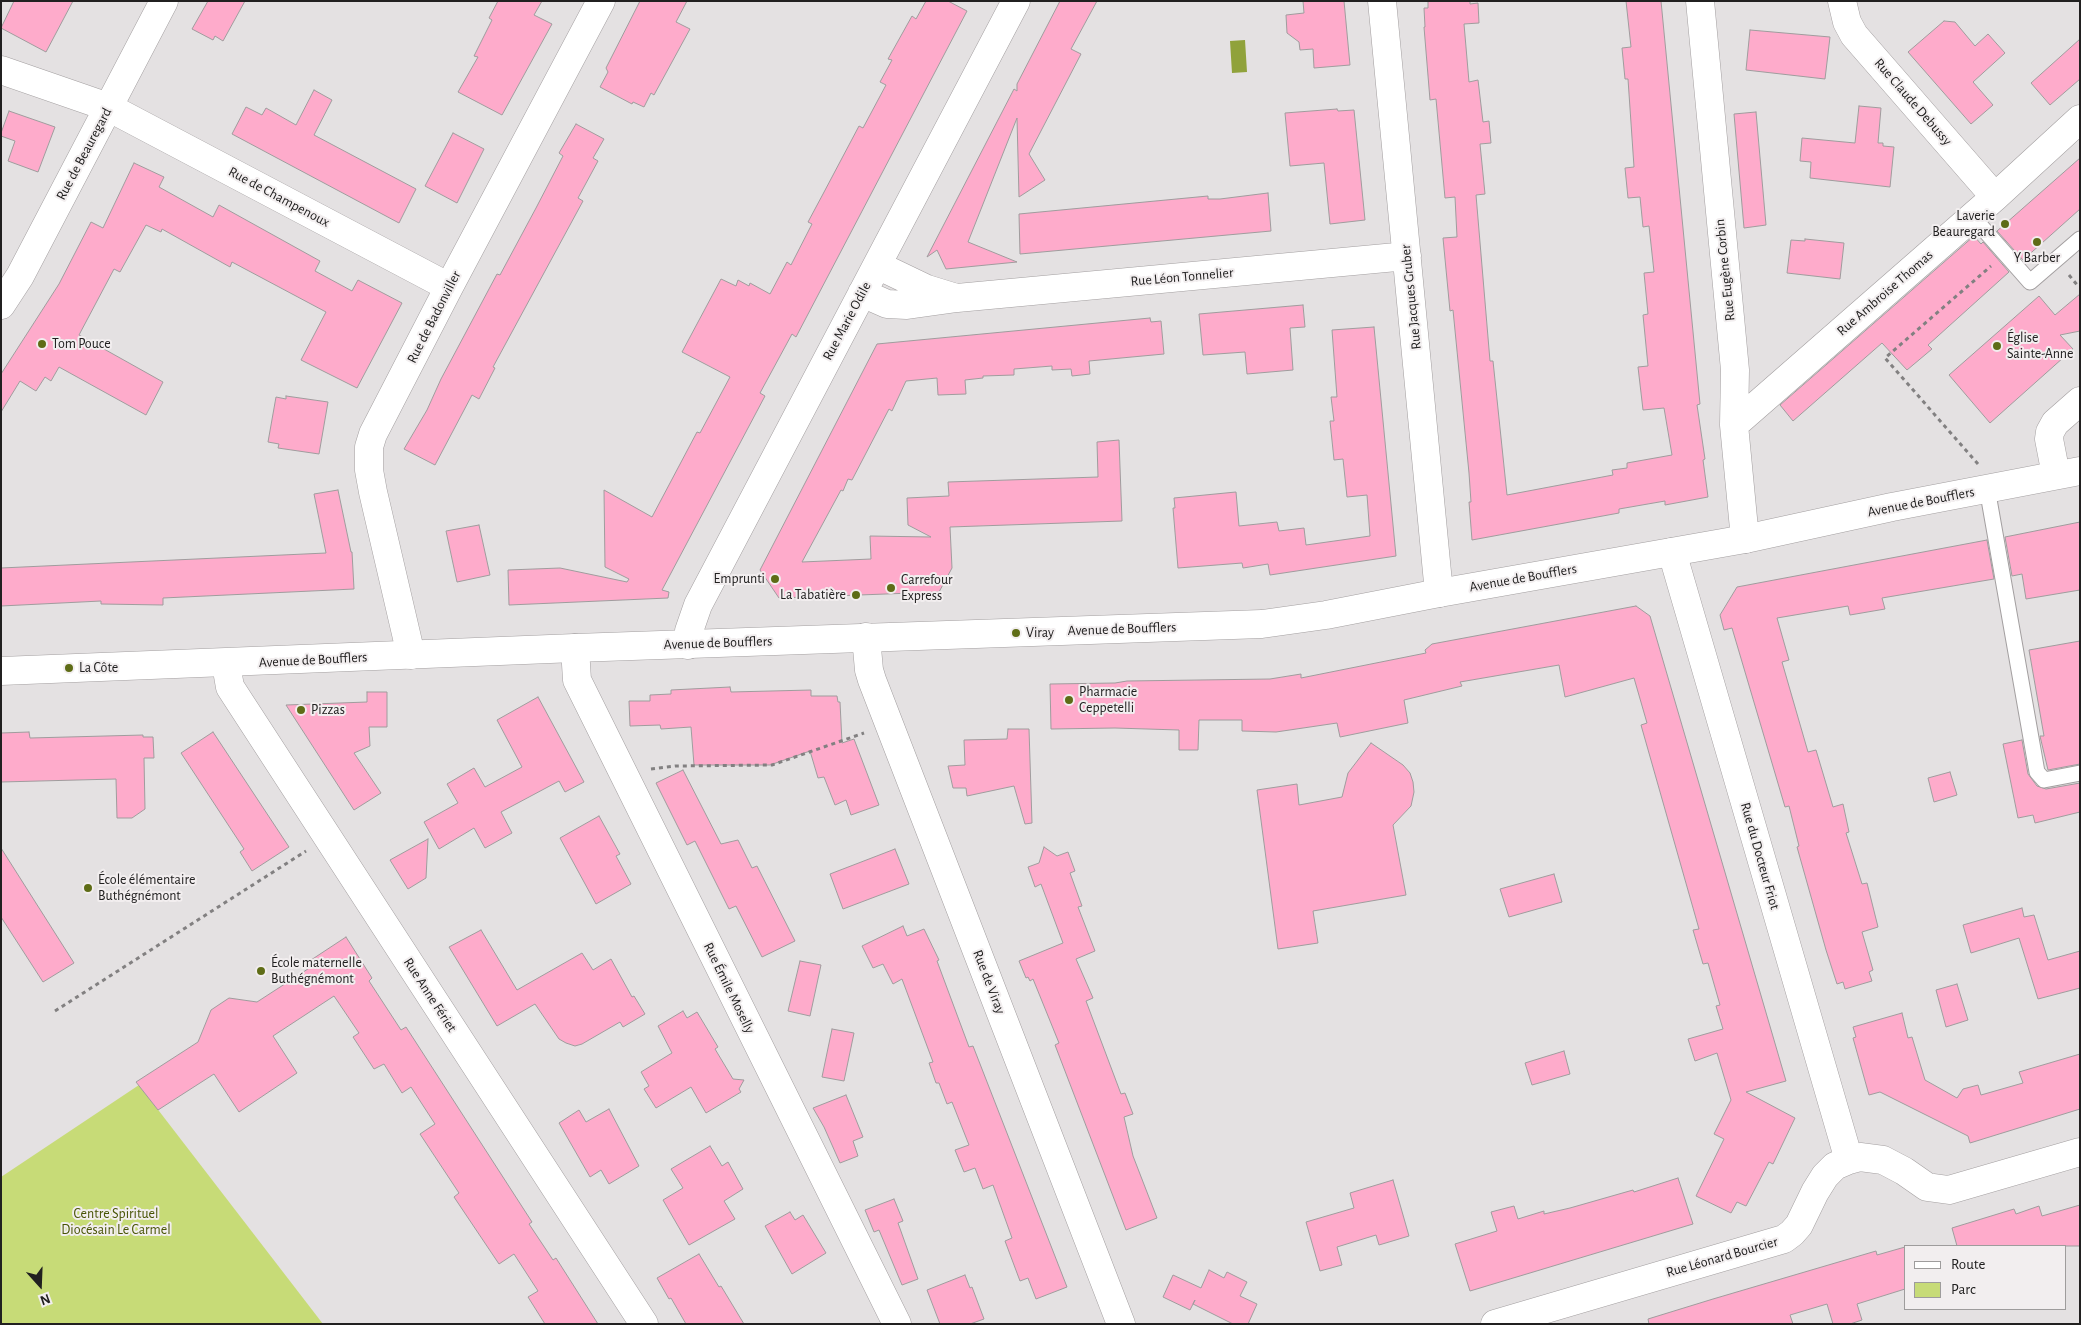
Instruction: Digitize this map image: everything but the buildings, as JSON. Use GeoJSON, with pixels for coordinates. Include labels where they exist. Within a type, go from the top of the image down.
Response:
{"type":"FeatureCollection","features":[{"type":"Feature","properties":{"kind":"street","name":"Rue de Beauregard"},"geometry":{"type":"LineString","coordinates":[[1,305],[20,276],[164,1]]}},
{"type":"Feature","properties":{"kind":"street","name":"Rue de Badonviller"},"geometry":{"type":"LineString","coordinates":[[411,655],[375,502],[368,455],[373,434],[601,1]]}},
{"type":"Feature","properties":{"kind":"street","name":"Rue Marie Odile"},"geometry":{"type":"LineString","coordinates":[[688,645],[689,631],[698,605],[1016,1]]}},
{"type":"Feature","properties":{"kind":"street","name":"Rue Jacques Gruber"},"geometry":{"type":"LineString","coordinates":[[1382,1],[1439,593]]}},
{"type":"Feature","properties":{"kind":"street","name":"Rue Eugène Corbin"},"geometry":{"type":"LineString","coordinates":[[1700,1],[1735,370],[1734,425],[1745,539]]}},
{"type":"Feature","properties":{"kind":"street","name":"Rue Claude Debussy"},"geometry":{"type":"LineString","coordinates":[[1842,1],[1847,22],[1854,35],[1995,197]]}},
{"type":"Feature","properties":{"kind":"street","name":"Rue de Champenoux"},"geometry":{"type":"LineString","coordinates":[[1,70],[108,107],[449,288]]}},
{"type":"Feature","properties":{"kind":"street","name":"Rue Ambroise Thomas"},"geometry":{"type":"LineString","coordinates":[[1734,425],[1995,197],[2080,119]]}},
{"type":"Feature","properties":{"kind":"street","name":"Rue Léon Tonnelier"},"geometry":{"type":"LineString","coordinates":[[862,292],[887,304],[926,304],[957,298],[1407,256]]}},
{"type":"Feature","properties":{"kind":"street","name":"Rue Léon Tonnelier"},"geometry":{"type":"LineString","coordinates":[[877,265],[927,290],[957,298]]}},
{"type":"Feature","properties":{"kind":"street"},"geometry":{"type":"LineString","coordinates":[[2068,473],[2049,439],[2050,432],[2055,423],[2080,401]]}},
{"type":"Feature","properties":{"kind":"street","name":"Avenue de Boufflers"},"geometry":{"type":"LineString","coordinates":[[1,672],[575,648],[1262,624],[1326,615],[1745,539],[1983,476],[2068,473]]}},
{"type":"Feature","properties":{"kind":"street","name":"Rue du Docteur Friot"},"geometry":{"type":"LineString","coordinates":[[1672,552],[1849,1160]]}},
{"type":"Feature","properties":{"kind":"street","name":"Rue de Viray"},"geometry":{"type":"LineString","coordinates":[[866,638],[869,670],[1120,1324]]}},
{"type":"Feature","properties":{"kind":"street","name":"Rue Émile Moselly"},"geometry":{"type":"LineString","coordinates":[[575,648],[577,680],[897,1324]]}},
{"type":"Feature","properties":{"kind":"street","name":"Rue Anne Fériet"},"geometry":{"type":"LineString","coordinates":[[226,664],[230,687],[644,1324]]}},
{"type":"Feature","properties":{"kind":"street","name":"Rue Léonard Bourcier"},"geometry":{"type":"LineString","coordinates":[[1495,1324],[1784,1239],[1799,1225],[1825,1176],[1835,1166],[1849,1160],[1860,1158],[1883,1160],[1904,1171],[1927,1187],[1949,1190],[2080,1152]]}},
{"type":"Feature","properties":{"kind":"lane"},"geometry":{"type":"LineString","coordinates":[[1972,216],[2030,282],[2080,239]]}},
{"type":"Feature","properties":{"kind":"lane"},"geometry":{"type":"LineString","coordinates":[[1983,476],[2037,772],[2044,780],[2080,773]]}},
{"type":"Feature","properties":{"kind":"path"},"geometry":{"type":"LineString","coordinates":[[1983,476],[1886,358],[2005,254]]}},
{"type":"Feature","properties":{"kind":"path"},"geometry":{"type":"LineString","coordinates":[[2069,275],[2078,286],[2080,285]]}},
{"type":"Feature","properties":{"kind":"path"},"geometry":{"type":"LineString","coordinates":[[654,769],[675,766],[772,766],[889,724]]}},
{"type":"Feature","properties":{"kind":"path"},"geometry":{"type":"LineString","coordinates":[[55,1011],[327,837]]}},
{"type":"Feature","properties":{"kind":"green space","name":"Centre Spirituel Diocésain Le Carmel"},"geometry":{"type":"Polygon","coordinates":[[[139,1085],[323,1324],[1,1324],[1,1177],[139,1085]]]}},
{"type":"Feature","properties":{"kind":"shaded area"},"geometry":{"type":"Polygon","coordinates":[[[1245,40],[1247,72],[1232,73],[1230,41],[1245,40]]]}},
{"type":"Feature","properties":{"kind":"place","name":"Laverie Beauregard"},"geometry":{"type":"Point","coordinates":[2005,224]}},
{"type":"Feature","properties":{"kind":"place","name":"Y Barber"},"geometry":{"type":"Point","coordinates":[2037,242]}},
{"type":"Feature","properties":{"kind":"place","name":"Tom Pouce"},"geometry":{"type":"Point","coordinates":[42,344]}},
{"type":"Feature","properties":{"kind":"place","name":"Église Sainte-Anne"},"geometry":{"type":"Point","coordinates":[1997,346]}},
{"type":"Feature","properties":{"kind":"place","name":"Emprunti"},"geometry":{"type":"Point","coordinates":[775,579]}},
{"type":"Feature","properties":{"kind":"place","name":"Carrefour Express"},"geometry":{"type":"Point","coordinates":[891,588]}},
{"type":"Feature","properties":{"kind":"place","name":"La Tabatière"},"geometry":{"type":"Point","coordinates":[856,595]}},
{"type":"Feature","properties":{"kind":"place","name":"Viray"},"geometry":{"type":"Point","coordinates":[1016,633]}},
{"type":"Feature","properties":{"kind":"place","name":"La Côte"},"geometry":{"type":"Point","coordinates":[69,668]}},
{"type":"Feature","properties":{"kind":"place","name":"Pharmacie Ceppetelli"},"geometry":{"type":"Point","coordinates":[1069,700]}},
{"type":"Feature","properties":{"kind":"place","name":"Pizzas"},"geometry":{"type":"Point","coordinates":[301,710]}},
{"type":"Feature","properties":{"kind":"place","name":"École élémentaire Buthégnémont"},"geometry":{"type":"Point","coordinates":[88,888]}},
{"type":"Feature","properties":{"kind":"place","name":"École maternelle Buthégnémont"},"geometry":{"type":"Point","coordinates":[261,971]}}]}
